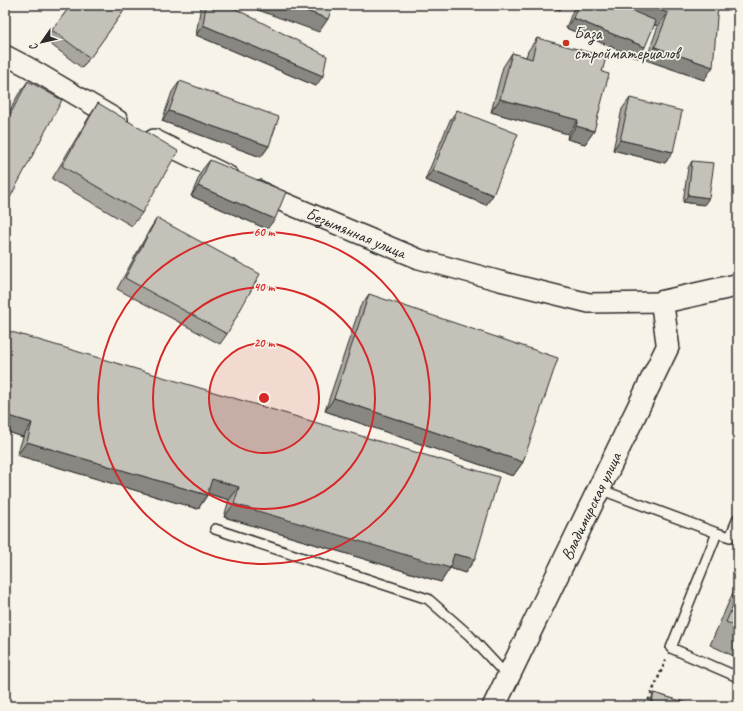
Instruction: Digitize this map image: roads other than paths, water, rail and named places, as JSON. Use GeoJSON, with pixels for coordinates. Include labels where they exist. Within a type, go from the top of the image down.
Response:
{"type":"FeatureCollection","features":[{"type":"Feature","properties":{"kind":"main road","name":"Безымянная улица"},"geometry":{"type":"LineString","coordinates":[[662,302],[738,285]]}},
{"type":"Feature","properties":{"kind":"main road","name":"Владимирская улица"},"geometry":{"type":"LineString","coordinates":[[494,706],[668,346],[662,302]]}},
{"type":"Feature","properties":{"kind":"street","name":"Безымянная улица"},"geometry":{"type":"LineString","coordinates":[[5,55],[135,130],[276,199],[420,259],[589,303],[662,302]]}},
{"type":"Feature","properties":{"kind":"lane"},"geometry":{"type":"LineString","coordinates":[[599,489],[730,537],[738,518]]}},
{"type":"Feature","properties":{"kind":"lane"},"geometry":{"type":"LineString","coordinates":[[215,529],[428,599],[469,635],[508,677]]}},
{"type":"Feature","properties":{"kind":"lane"},"geometry":{"type":"LineString","coordinates":[[717,532],[671,648],[738,677]]}},
{"type":"Feature","properties":{"kind":"place","name":"База стройматериалов"},"geometry":{"type":"Point","coordinates":[566,43]}}]}
